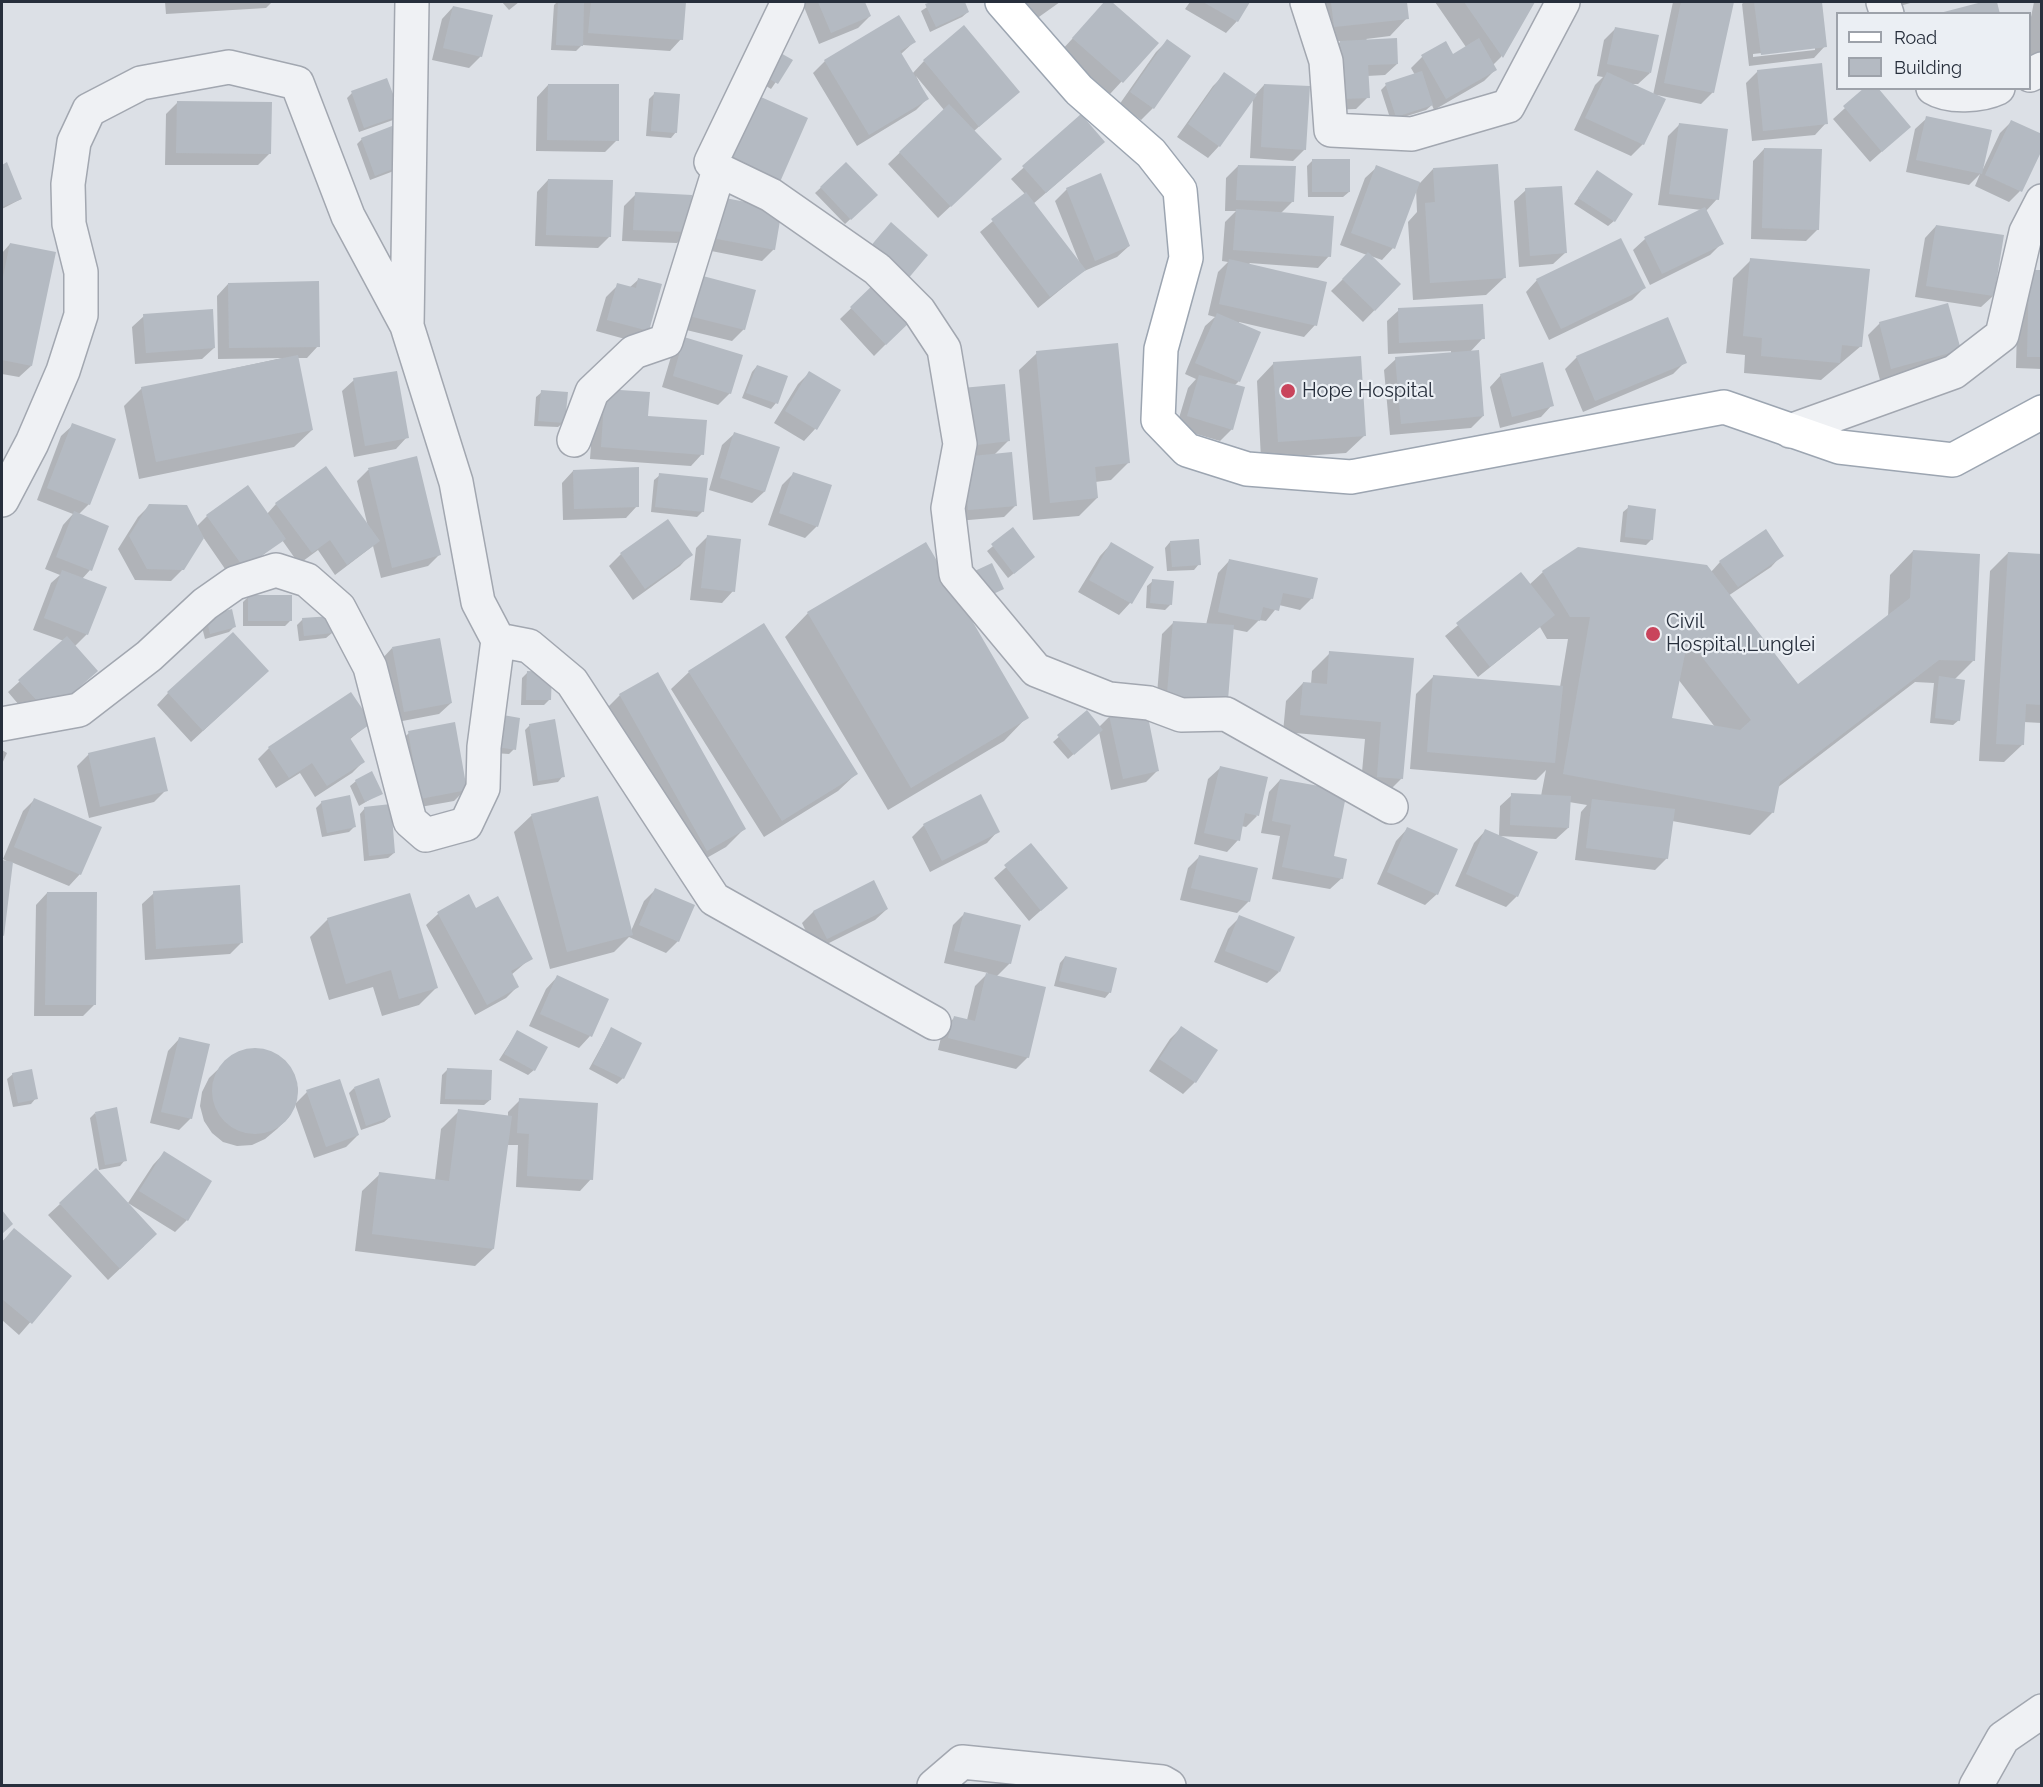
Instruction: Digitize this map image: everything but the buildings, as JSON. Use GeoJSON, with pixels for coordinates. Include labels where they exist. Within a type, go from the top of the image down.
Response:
{"type":"FeatureCollection","features":[{"type":"Feature","properties":{"kind":"main road"},"geometry":{"type":"LineString","coordinates":[[1002,2],[1079,90],[1151,153],[1180,190],[1186,258],[1161,349],[1158,420],[1188,450],[1247,469],[1351,477],[1724,406],[1839,447],[1953,459],[2042,412]]}},
{"type":"Feature","properties":{"kind":"street"},"geometry":{"type":"LineString","coordinates":[[407,326],[412,2]]}},
{"type":"Feature","properties":{"kind":"street"},"geometry":{"type":"LineString","coordinates":[[788,2],[711,162],[719,170],[771,195],[877,269],[919,310],[944,349],[960,444],[948,508],[956,574],[1036,670],[1109,699],[1149,703],[1181,715],[1226,714],[1390,807]]}},
{"type":"Feature","properties":{"kind":"street"},"geometry":{"type":"LineString","coordinates":[[1307,2],[1326,61],[1331,130],[1412,134],[1508,106],[1563,2]]}},
{"type":"Feature","properties":{"kind":"street"},"geometry":{"type":"LineString","coordinates":[[2,500],[32,443],[63,371],[81,315],[81,272],[69,224],[68,184],[74,142],[89,110],[141,83],[229,67],[297,83],[348,216],[407,326],[456,482],[478,602],[498,640],[484,747],[483,788],[466,824],[426,835],[410,821],[370,667],[339,608],[307,580],[276,570],[235,583],[205,604],[149,657],[79,710],[2,724]]}},
{"type":"Feature","properties":{"kind":"street"},"geometry":{"type":"LineString","coordinates":[[1937,90],[1942,93],[1988,93],[1994,90]]}},
{"type":"Feature","properties":{"kind":"street"},"geometry":{"type":"LineString","coordinates":[[574,440],[592,392],[634,352],[666,341],[719,170]]}},
{"type":"Feature","properties":{"kind":"street"},"geometry":{"type":"LineString","coordinates":[[1790,431],[1954,372],[2002,335],[2026,232],[2042,201]]}},
{"type":"Feature","properties":{"kind":"street"},"geometry":{"type":"LineString","coordinates":[[498,640],[530,646],[572,682],[714,899],[934,1023]]}},
{"type":"Feature","properties":{"kind":"street"},"geometry":{"type":"LineString","coordinates":[[1976,1785],[2003,1738],[2042,1711]]}},
{"type":"Feature","properties":{"kind":"street"},"geometry":{"type":"LineString","coordinates":[[934,1785],[962,1762],[1162,1782],[1169,1785]]}},
{"type":"Feature","properties":{"kind":"place","name":"Hope Hospital"},"geometry":{"type":"Point","coordinates":[1288,391]}},
{"type":"Feature","properties":{"kind":"place","name":"Civil Hospital,Lunglei"},"geometry":{"type":"Point","coordinates":[1653,634]}}]}
